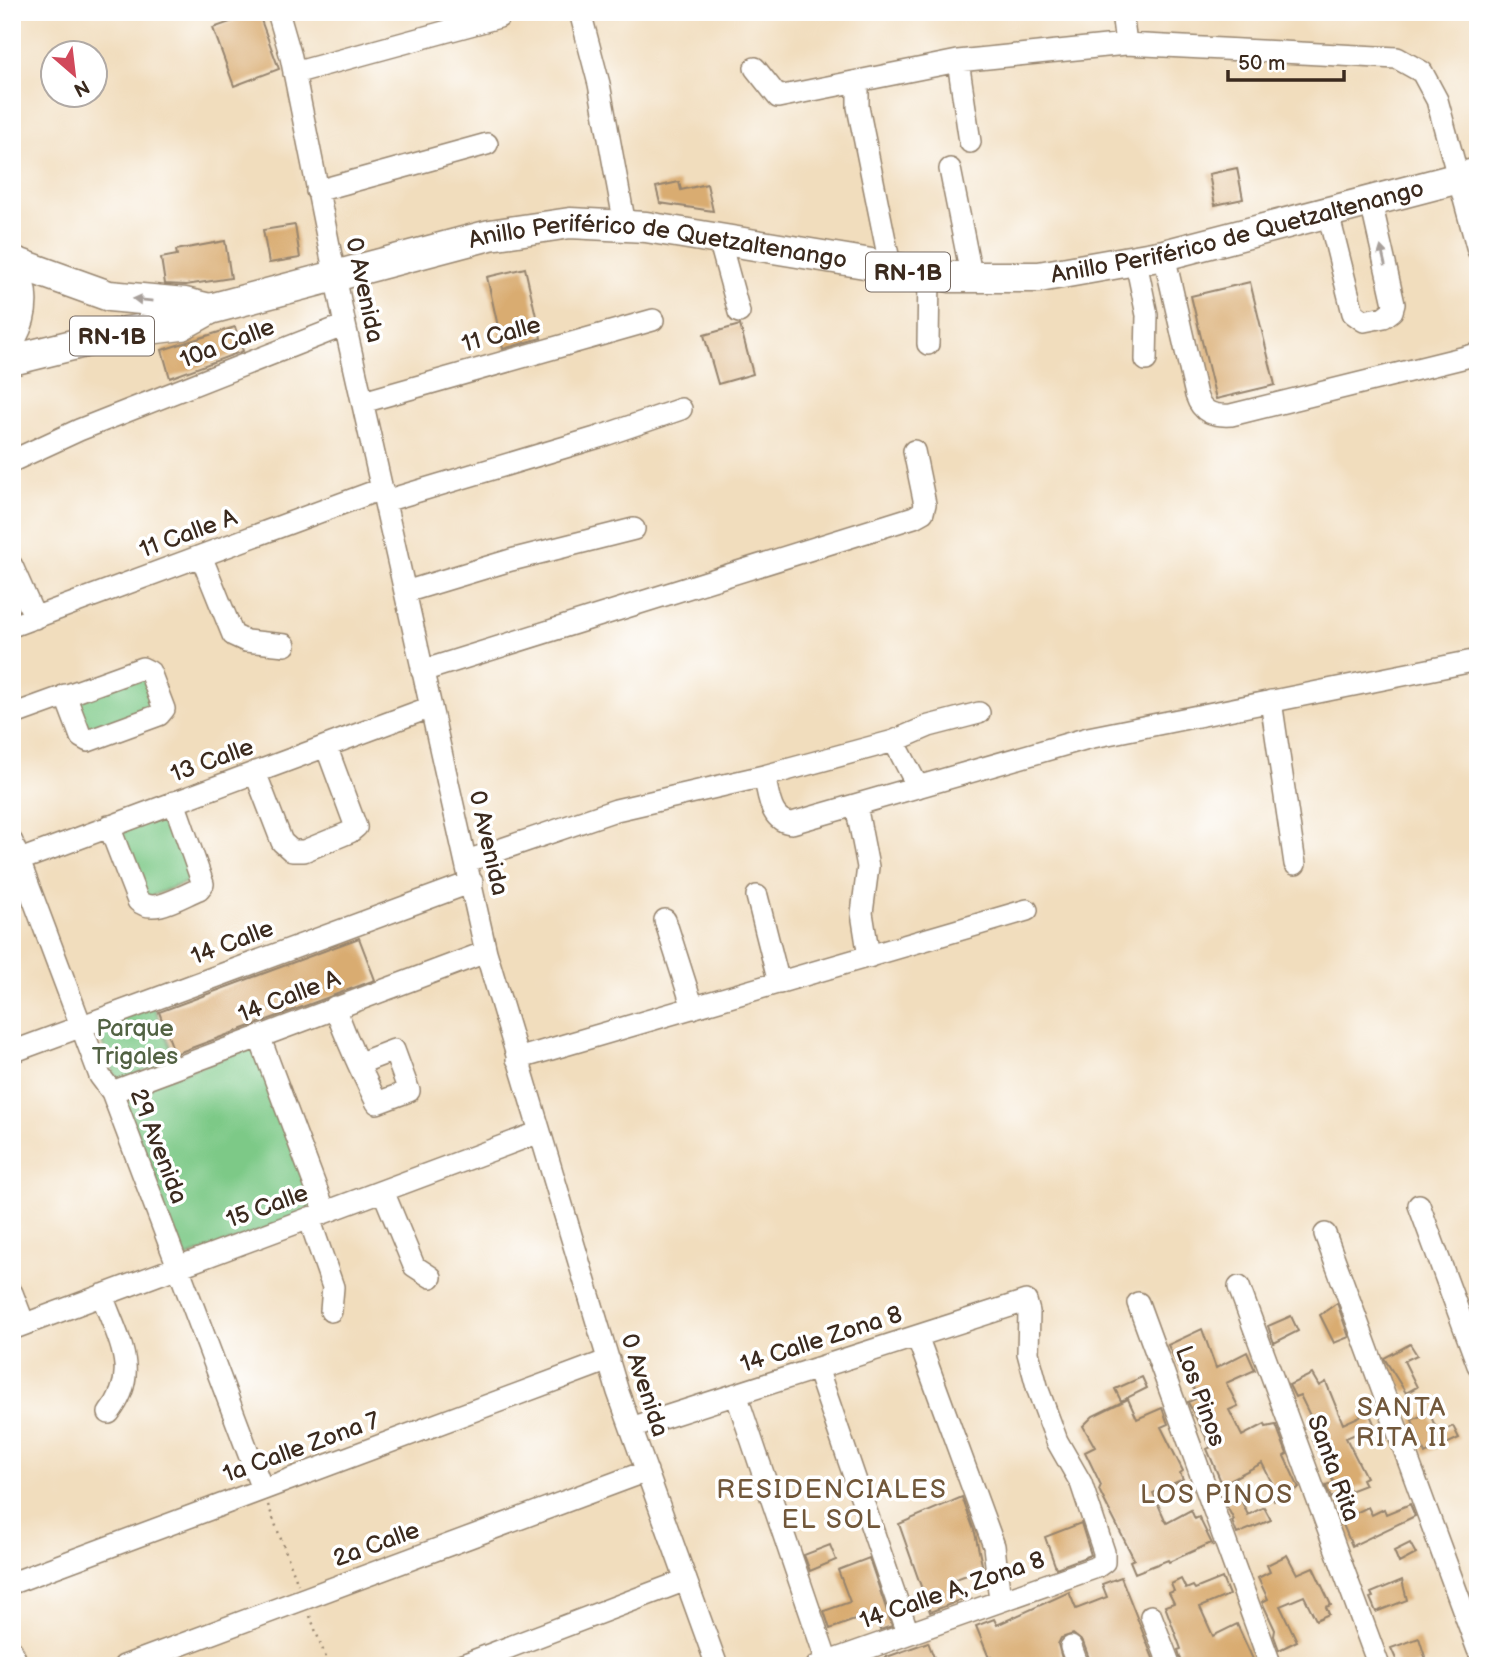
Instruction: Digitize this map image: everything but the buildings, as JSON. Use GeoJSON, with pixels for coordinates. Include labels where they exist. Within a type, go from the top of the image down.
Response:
{"type":"FeatureCollection","features":[{"type":"Feature","properties":{"kind":"highway","name":"Anillo Periférico de Quetzaltenango"},"geometry":{"type":"LineString","coordinates":[[12,360],[125,332],[181,324],[210,309],[511,231],[570,223],[625,225],[929,275],[972,279],[1039,277],[1136,262],[1469,176]]}},
{"type":"Feature","properties":{"kind":"highway","name":"Anillo Periférico de Quetzaltenango"},"geometry":{"type":"LineString","coordinates":[[12,263],[109,296],[185,303],[210,309]]}},
{"type":"Feature","properties":{"kind":"highway","name":"RN-1B"},"geometry":{"type":"LineString","coordinates":[[12,263],[19,281],[22,302],[19,324],[12,336]]}},
{"type":"Feature","properties":{"kind":"street","name":"0 Avenida"},"geometry":{"type":"LineString","coordinates":[[278,12],[294,73],[345,325],[486,951],[609,1360],[717,1666]]}},
{"type":"Feature","properties":{"kind":"street"},"geometry":{"type":"LineString","coordinates":[[580,12],[603,107],[625,225]]}},
{"type":"Feature","properties":{"kind":"street"},"geometry":{"type":"LineString","coordinates":[[1122,12],[1126,44]]}},
{"type":"Feature","properties":{"kind":"street"},"geometry":{"type":"LineString","coordinates":[[294,73],[499,17]]}},
{"type":"Feature","properties":{"kind":"street"},"geometry":{"type":"LineString","coordinates":[[755,68],[766,79],[771,92],[778,97],[958,61],[1126,44],[1310,51],[1384,57],[1408,62],[1422,72],[1437,100],[1469,176],[1478,250]]}},
{"type":"Feature","properties":{"kind":"street"},"geometry":{"type":"LineString","coordinates":[[958,61],[970,142]]}},
{"type":"Feature","properties":{"kind":"street"},"geometry":{"type":"LineString","coordinates":[[858,83],[861,120],[891,270]]}},
{"type":"Feature","properties":{"kind":"street"},"geometry":{"type":"LineString","coordinates":[[317,191],[487,144]]}},
{"type":"Feature","properties":{"kind":"street"},"geometry":{"type":"LineString","coordinates":[[950,169],[972,279]]}},
{"type":"Feature","properties":{"kind":"street"},"geometry":{"type":"LineString","coordinates":[[1328,213],[1353,313],[1364,321],[1384,317],[1392,311],[1394,304],[1370,202]]}},
{"type":"Feature","properties":{"kind":"street"},"geometry":{"type":"LineString","coordinates":[[719,239],[739,312]]}},
{"type":"Feature","properties":{"kind":"street"},"geometry":{"type":"LineString","coordinates":[[1164,255],[1196,395],[1204,410],[1211,415],[1231,415],[1478,354]]}},
{"type":"Feature","properties":{"kind":"street"},"geometry":{"type":"LineString","coordinates":[[1136,262],[1147,316],[1146,360]]}},
{"type":"Feature","properties":{"kind":"street"},"geometry":{"type":"LineString","coordinates":[[928,344],[929,275]]}},
{"type":"Feature","properties":{"kind":"street","name":"11 Calle"},"geometry":{"type":"LineString","coordinates":[[363,402],[653,320]]}},
{"type":"Feature","properties":{"kind":"street","name":"10a Calle"},"geometry":{"type":"LineString","coordinates":[[12,461],[90,426],[345,325]]}},
{"type":"Feature","properties":{"kind":"street","name":"11 Calle A"},"geometry":{"type":"LineString","coordinates":[[12,626],[201,556],[383,495],[599,437],[681,409]]}},
{"type":"Feature","properties":{"kind":"street"},"geometry":{"type":"LineString","coordinates":[[422,671],[914,517],[923,512],[925,504],[914,450]]}},
{"type":"Feature","properties":{"kind":"street"},"geometry":{"type":"LineString","coordinates":[[405,593],[511,560],[634,529]]}},
{"type":"Feature","properties":{"kind":"street"},"geometry":{"type":"LineString","coordinates":[[201,556],[229,629],[239,639],[285,645]]}},
{"type":"Feature","properties":{"kind":"street"},"geometry":{"type":"LineString","coordinates":[[12,566],[35,618]]}},
{"type":"Feature","properties":{"kind":"street"},"geometry":{"type":"LineString","coordinates":[[764,776],[773,810],[785,822],[856,805],[1088,738],[1478,660]]}},
{"type":"Feature","properties":{"kind":"street"},"geometry":{"type":"LineString","coordinates":[[12,715],[65,695],[147,669],[164,709],[159,715],[86,741],[81,737],[65,695]]}},
{"type":"Feature","properties":{"kind":"street"},"geometry":{"type":"LineString","coordinates":[[1271,701],[1295,864]]}},
{"type":"Feature","properties":{"kind":"street","name":"13 Calle"},"geometry":{"type":"LineString","coordinates":[[15,855],[110,826],[431,707]]}},
{"type":"Feature","properties":{"kind":"street","name":"14 Calle"},"geometry":{"type":"LineString","coordinates":[[12,1052],[469,872],[616,810],[764,776],[894,741],[929,726],[979,713]]}},
{"type":"Feature","properties":{"kind":"street"},"geometry":{"type":"LineString","coordinates":[[894,741],[919,787]]}},
{"type":"Feature","properties":{"kind":"street"},"geometry":{"type":"LineString","coordinates":[[255,772],[282,842],[292,851],[307,849],[350,832],[356,827],[326,746]]}},
{"type":"Feature","properties":{"kind":"street"},"geometry":{"type":"LineString","coordinates":[[110,826],[136,897],[143,905],[155,907],[202,886],[174,802]]}},
{"type":"Feature","properties":{"kind":"street"},"geometry":{"type":"LineString","coordinates":[[856,805],[869,867],[862,913],[869,957]]}},
{"type":"Feature","properties":{"kind":"street","name":"29 Avenida"},"geometry":{"type":"LineString","coordinates":[[15,855],[100,1076],[112,1091],[262,1489]]}},
{"type":"Feature","properties":{"kind":"street"},"geometry":{"type":"LineString","coordinates":[[757,896],[779,983]]}},
{"type":"Feature","properties":{"kind":"street"},"geometry":{"type":"LineString","coordinates":[[517,1059],[1027,910]]}},
{"type":"Feature","properties":{"kind":"street"},"geometry":{"type":"LineString","coordinates":[[665,920],[692,1008]]}},
{"type":"Feature","properties":{"kind":"street","name":"14 Calle A"},"geometry":{"type":"LineString","coordinates":[[112,1091],[486,951]]}},
{"type":"Feature","properties":{"kind":"street"},"geometry":{"type":"LineString","coordinates":[[335,1007],[353,1056],[360,1063],[377,1103],[409,1091],[394,1050],[360,1063]]}},
{"type":"Feature","properties":{"kind":"street"},"geometry":{"type":"LineString","coordinates":[[259,1036],[317,1215],[333,1287],[331,1311]]}},
{"type":"Feature","properties":{"kind":"street","name":"15 Calle"},"geometry":{"type":"LineString","coordinates":[[18,1326],[540,1132]]}},
{"type":"Feature","properties":{"kind":"street"},"geometry":{"type":"LineString","coordinates":[[383,1191],[412,1264],[418,1271],[431,1277]]}},
{"type":"Feature","properties":{"kind":"street"},"geometry":{"type":"LineString","coordinates":[[1419,1205],[1478,1365]]}},
{"type":"Feature","properties":{"kind":"street"},"geometry":{"type":"LineString","coordinates":[[1325,1234],[1478,1650]]}},
{"type":"Feature","properties":{"kind":"street","name":"Santa Rita"},"geometry":{"type":"LineString","coordinates":[[1239,1287],[1379,1666]]}},
{"type":"Feature","properties":{"kind":"street"},"geometry":{"type":"LineString","coordinates":[[12,1293],[18,1326]]}},
{"type":"Feature","properties":{"kind":"street"},"geometry":{"type":"LineString","coordinates":[[102,1295],[128,1371],[123,1393],[109,1413]]}},
{"type":"Feature","properties":{"kind":"street","name":"14 Calle Zona 8"},"geometry":{"type":"LineString","coordinates":[[631,1428],[1026,1301],[1029,1312],[1028,1353],[1035,1378],[1057,1441],[1081,1483],[1104,1552],[1104,1562]]}},
{"type":"Feature","properties":{"kind":"street","name":"Los Pinos"},"geometry":{"type":"LineString","coordinates":[[1138,1303],[1271,1666]]}},
{"type":"Feature","properties":{"kind":"street"},"geometry":{"type":"LineString","coordinates":[[917,1336],[994,1546],[1000,1601]]}},
{"type":"Feature","properties":{"kind":"street","name":"1a Calle Zona 7"},"geometry":{"type":"LineString","coordinates":[[12,1583],[609,1360]]}},
{"type":"Feature","properties":{"kind":"street"},"geometry":{"type":"LineString","coordinates":[[824,1366],[914,1631]]}},
{"type":"Feature","properties":{"kind":"street"},"geometry":{"type":"LineString","coordinates":[[730,1396],[820,1665]]}},
{"type":"Feature","properties":{"kind":"street","name":"2a Calle"},"geometry":{"type":"LineString","coordinates":[[124,1666],[647,1471]]}},
{"type":"Feature","properties":{"kind":"street","name":"14 Calle A, Zona 8"},"geometry":{"type":"LineString","coordinates":[[820,1665],[1097,1567],[1104,1562]]}},
{"type":"Feature","properties":{"kind":"street"},"geometry":{"type":"LineString","coordinates":[[460,1666],[686,1580]]}},
{"type":"Feature","properties":{"kind":"street"},"geometry":{"type":"LineString","coordinates":[[1151,1616],[1170,1666]]}},
{"type":"Feature","properties":{"kind":"street"},"geometry":{"type":"LineString","coordinates":[[12,1651],[18,1666]]}},
{"type":"Feature","properties":{"kind":"path"},"geometry":{"type":"LineString","coordinates":[[262,1489],[329,1666]]}},
{"type":"Feature","properties":{"kind":"green space"},"geometry":{"type":"Polygon","coordinates":[[[142,672],[157,710],[86,738],[71,700],[142,672]]]}},
{"type":"Feature","properties":{"kind":"green space"},"geometry":{"type":"Polygon","coordinates":[[[172,811],[198,878],[141,900],[116,832],[172,811]]]}},
{"type":"Feature","properties":{"kind":"green space","name":"Parque Trigales"},"geometry":{"type":"Polygon","coordinates":[[[153,1003],[175,1059],[117,1081],[96,1025],[153,1003]]]}},
{"type":"Feature","properties":{"kind":"green space"},"geometry":{"type":"Polygon","coordinates":[[[259,1045],[318,1210],[180,1260],[120,1095],[259,1045]]]}},
{"type":"Feature","properties":{"kind":"district","name":"SANTA RITA II"},"geometry":{"type":"Point","coordinates":[1402,1422]}},
{"type":"Feature","properties":{"kind":"district","name":"LOS PINOS"},"geometry":{"type":"Point","coordinates":[1217,1494]}},
{"type":"Feature","properties":{"kind":"district","name":"RESIDENCIALES EL SOL"},"geometry":{"type":"Point","coordinates":[832,1504]}}]}
